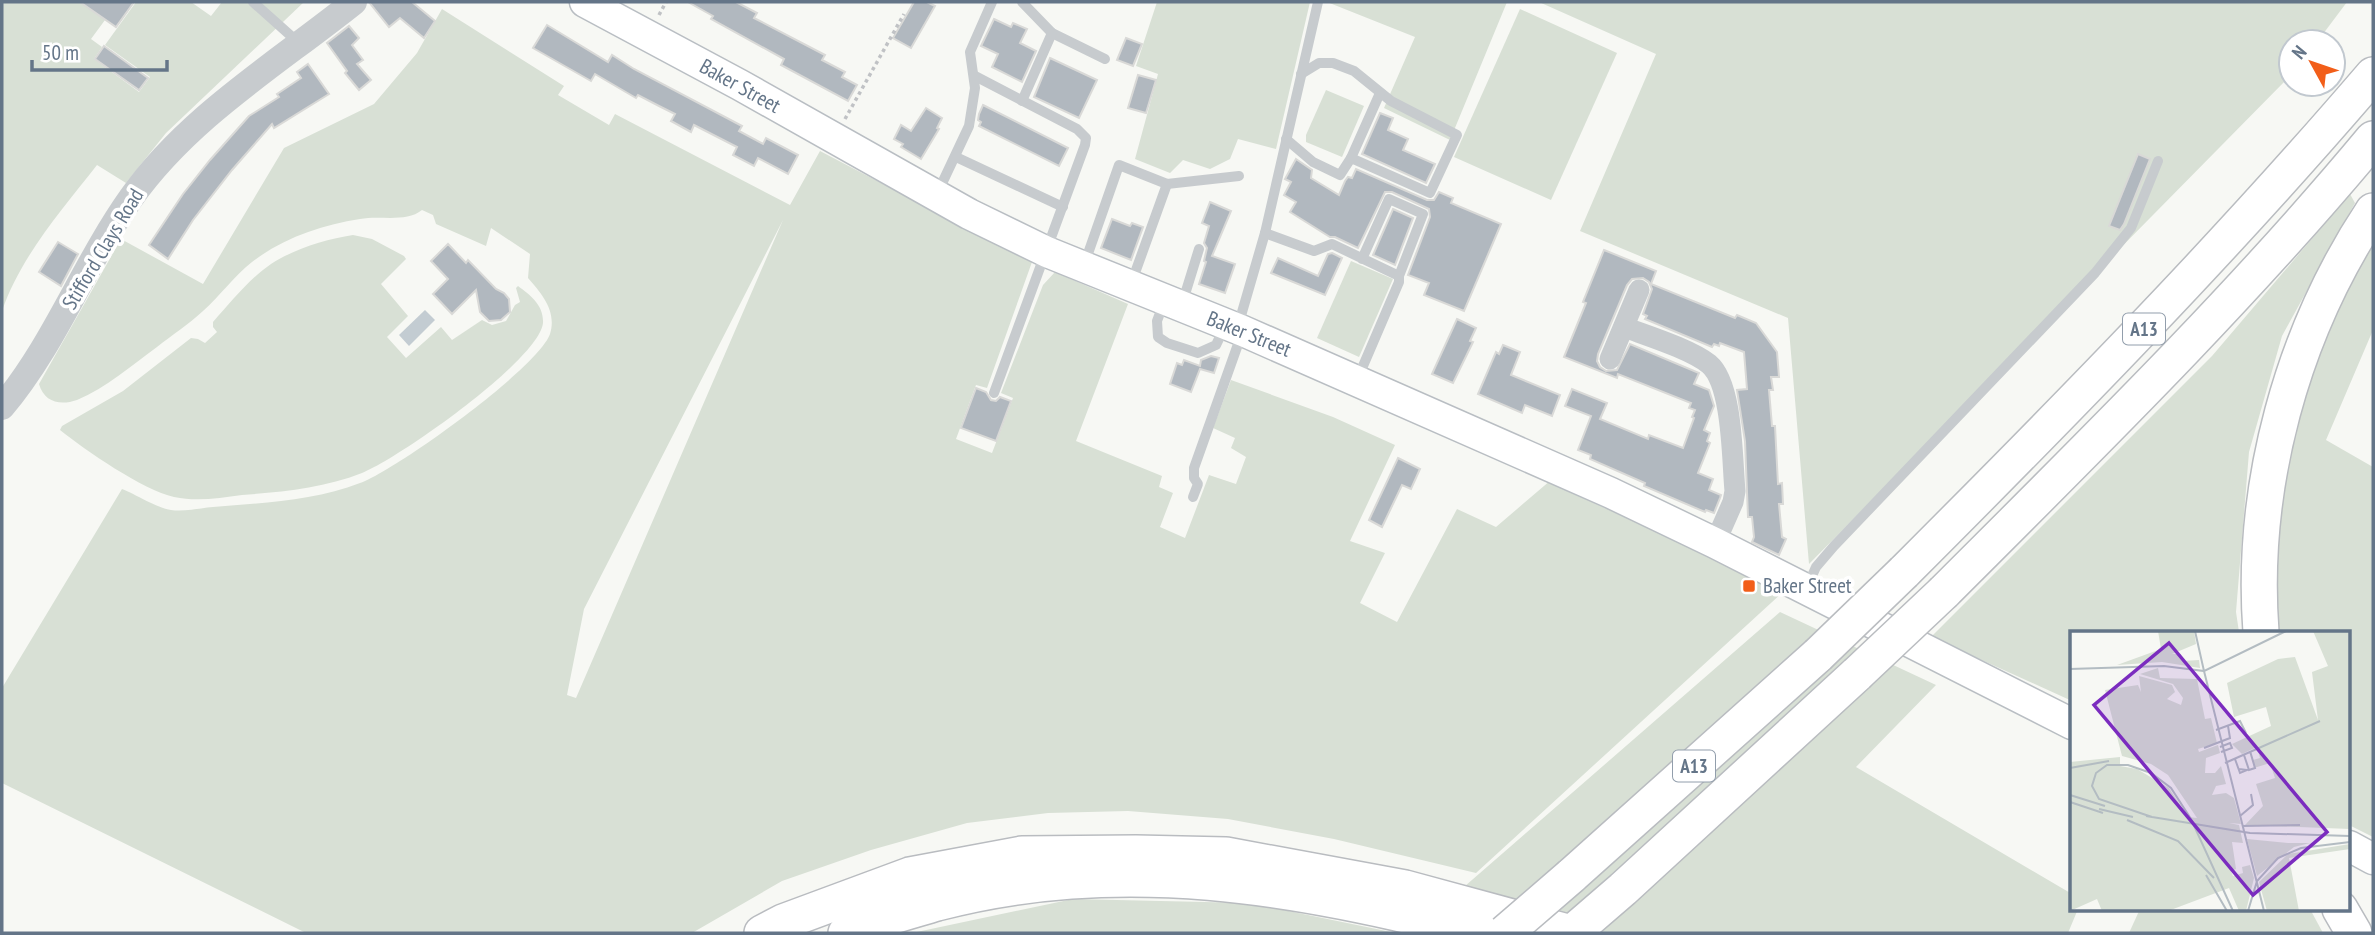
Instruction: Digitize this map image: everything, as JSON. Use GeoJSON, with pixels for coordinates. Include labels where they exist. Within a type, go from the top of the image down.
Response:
{"type":"FeatureCollection","features":[{"type":"Feature","properties":{"kind":"highway","name":"A13"},"geometry":{"type":"LineString","coordinates":[[1505,933],[1818,655],[1904,572],[2173,299],[2373,75]]}},
{"type":"Feature","properties":{"kind":"highway","name":"A13"},"geometry":{"type":"LineString","coordinates":[[1571,933],[1623,889],[1944,592],[2204,327],[2373,139]]}},
{"type":"Feature","properties":{"kind":"highway"},"geometry":{"type":"LineString","coordinates":[[2261,631],[2263,527],[2282,414],[2312,325],[2347,252],[2373,211]]}},
{"type":"Feature","properties":{"kind":"highway"},"geometry":{"type":"LineString","coordinates":[[762,933],[783,922],[910,876],[1022,854],[1136,853],[1226,855],[1405,888],[1571,933]]}},
{"type":"Feature","properties":{"kind":"highway"},"geometry":{"type":"LineString","coordinates":[[846,933],[917,909],[990,891],[1083,880],[1140,878],[1189,880],[1289,891],[1478,933]]}},
{"type":"Feature","properties":{"kind":"highway"},"geometry":{"type":"LineString","coordinates":[[2341,911],[2354,933]]}},
{"type":"Feature","properties":{"kind":"main road","name":"Baker Street"},"geometry":{"type":"LineString","coordinates":[[585,2],[740,85],[936,196],[1047,252],[1235,328],[1611,493],[2070,723]]}},
{"type":"Feature","properties":{"kind":"main road"},"geometry":{"type":"LineString","coordinates":[[2350,847],[2373,859]]}},
{"type":"Feature","properties":{"kind":"street","name":"Stifford Clays Road"},"geometry":{"type":"LineString","coordinates":[[2,407],[34,365],[120,216],[145,180],[197,125],[355,2]]}},
{"type":"Feature","properties":{"kind":"street"},"geometry":{"type":"LineString","coordinates":[[1610,359],[1639,290]]}},
{"type":"Feature","properties":{"kind":"street"},"geometry":{"type":"LineString","coordinates":[[1624,327],[1696,356],[1711,365],[1719,378],[1726,397],[1735,491],[1715,543]]}},
{"type":"Feature","properties":{"kind":"lane"},"geometry":{"type":"LineString","coordinates":[[253,2],[300,44]]}},
{"type":"Feature","properties":{"kind":"lane"},"geometry":{"type":"LineString","coordinates":[[936,196],[969,126],[975,88],[970,52],[992,2]]}},
{"type":"Feature","properties":{"kind":"lane"},"geometry":{"type":"LineString","coordinates":[[1022,2],[1052,33],[1105,59]]}},
{"type":"Feature","properties":{"kind":"lane"},"geometry":{"type":"LineString","coordinates":[[1194,497],[1198,484],[1194,478],[1194,468],[1265,233],[1318,2]]}},
{"type":"Feature","properties":{"kind":"lane"},"geometry":{"type":"LineString","coordinates":[[1022,101],[1052,33]]}},
{"type":"Feature","properties":{"kind":"lane"},"geometry":{"type":"LineString","coordinates":[[1301,74],[1318,63],[1334,63],[1354,71],[1391,101],[1457,135],[1430,193]]}},
{"type":"Feature","properties":{"kind":"lane"},"geometry":{"type":"LineString","coordinates":[[975,76],[1077,130],[1086,138],[994,393]]}},
{"type":"Feature","properties":{"kind":"lane"},"geometry":{"type":"LineString","coordinates":[[1286,139],[1313,162],[1340,175],[1351,158],[1380,93]]}},
{"type":"Feature","properties":{"kind":"lane"},"geometry":{"type":"LineString","coordinates":[[956,157],[1063,207]]}},
{"type":"Feature","properties":{"kind":"lane"},"geometry":{"type":"LineString","coordinates":[[1351,158],[1430,193],[1433,198],[1428,210],[1423,214],[1399,282],[1356,380]]}},
{"type":"Feature","properties":{"kind":"lane"},"geometry":{"type":"LineString","coordinates":[[1806,589],[1816,567],[1834,546],[2095,273],[2131,228],[2158,161]]}},
{"type":"Feature","properties":{"kind":"lane"},"geometry":{"type":"LineString","coordinates":[[1084,267],[1119,165],[1167,184],[1239,176]]}},
{"type":"Feature","properties":{"kind":"lane"},"geometry":{"type":"LineString","coordinates":[[1130,286],[1167,184]]}},
{"type":"Feature","properties":{"kind":"lane"},"geometry":{"type":"LineString","coordinates":[[1362,259],[1389,199],[1423,214]]}},
{"type":"Feature","properties":{"kind":"lane"},"geometry":{"type":"LineString","coordinates":[[1265,233],[1314,251],[1332,244],[1399,276]]}},
{"type":"Feature","properties":{"kind":"lane"},"geometry":{"type":"LineString","coordinates":[[1173,304],[1199,249]]}},
{"type":"Feature","properties":{"kind":"path"},"geometry":{"type":"LineString","coordinates":[[834,138],[904,14]]}},
{"type":"Feature","properties":{"kind":"shaded area"},"geometry":{"type":"Polygon","coordinates":[[[2,2],[96,2],[91,10],[105,20],[91,39],[102,47],[94,59],[139,92],[150,77],[105,45],[136,2],[191,2],[211,16],[222,2],[304,2],[166,133],[126,183],[97,165],[31,253],[2,311],[2,2]]]}},
{"type":"Feature","properties":{"kind":"shaded area"},"geometry":{"type":"Polygon","coordinates":[[[1157,2],[1310,2],[1276,149],[1238,139],[1230,159],[1210,169],[1183,160],[1170,173],[1135,159],[1158,74],[1136,66],[1157,2]]]}},
{"type":"Feature","properties":{"kind":"shaded area"},"geometry":{"type":"Polygon","coordinates":[[[1327,2],[1507,2],[1450,140],[1384,108],[1415,37],[1327,2]]]}},
{"type":"Feature","properties":{"kind":"shaded area"},"geometry":{"type":"Polygon","coordinates":[[[1539,2],[2347,2],[2328,28],[2277,28],[2277,89],[1809,564],[1788,318],[1580,231],[1656,54],[1539,2]]]}},
{"type":"Feature","properties":{"kind":"shaded area"},"geometry":{"type":"Polygon","coordinates":[[[442,9],[564,86],[558,95],[609,125],[615,114],[790,205],[820,151],[1032,262],[987,388],[976,385],[956,439],[992,453],[1013,398],[1001,393],[1043,285],[1055,272],[1128,304],[1076,441],[1162,476],[1159,487],[1173,493],[1160,527],[1185,538],[1209,475],[1236,484],[1246,457],[1231,448],[1235,438],[1213,428],[1231,380],[1333,417],[1395,445],[1350,541],[1385,553],[1360,603],[1397,622],[1457,509],[1496,527],[1551,480],[1783,592],[1476,873],[1334,839],[1228,819],[1128,811],[1048,813],[967,823],[871,850],[782,881],[692,933],[306,933],[2,783],[2,688],[122,489],[159,507],[176,510],[324,494],[360,483],[378,474],[433,439],[494,393],[540,350],[550,334],[550,310],[528,278],[530,254],[491,228],[486,246],[436,224],[433,215],[422,210],[408,216],[368,218],[331,225],[290,239],[264,254],[245,268],[192,320],[119,376],[88,395],[71,402],[54,401],[45,395],[39,384],[121,239],[203,284],[284,148],[374,104],[417,53],[442,9]],[[783,220],[584,609],[567,695],[576,698],[783,220]]]}},
{"type":"Feature","properties":{"kind":"shaded area"},"geometry":{"type":"Polygon","coordinates":[[[1520,9],[1617,53],[1551,200],[1454,157],[1520,9]]]}},
{"type":"Feature","properties":{"kind":"shaded area"},"geometry":{"type":"Polygon","coordinates":[[[1326,90],[1364,106],[1342,157],[1306,142],[1306,135],[1326,90]]]}},
{"type":"Feature","properties":{"kind":"shaded area"},"geometry":{"type":"Polygon","coordinates":[[[2350,194],[2355,203],[2282,336],[2249,452],[2236,612],[2239,631],[2070,631],[2070,700],[1931,637],[2212,356],[2350,194]]]}},
{"type":"Feature","properties":{"kind":"shaded area"},"geometry":{"type":"Polygon","coordinates":[[[353,235],[372,239],[406,259],[381,284],[408,316],[387,337],[406,358],[441,327],[452,340],[482,320],[492,325],[506,321],[515,305],[520,302],[516,288],[518,286],[535,301],[541,311],[543,323],[536,339],[493,383],[405,449],[362,473],[318,486],[208,499],[174,497],[131,478],[60,430],[62,426],[123,391],[191,338],[205,343],[217,332],[213,322],[248,284],[271,264],[310,245],[353,235]]]}},
{"type":"Feature","properties":{"kind":"shaded area"},"geometry":{"type":"Polygon","coordinates":[[[2373,237],[2373,330],[2326,440],[2373,467],[2373,837],[2350,826],[2350,631],[2276,631],[2274,534],[2290,428],[2320,338],[2373,237]]]}},
{"type":"Feature","properties":{"kind":"shaded area"},"geometry":{"type":"Polygon","coordinates":[[[1351,261],[1393,279],[1359,357],[1317,338],[1351,261]]]}},
{"type":"Feature","properties":{"kind":"shaded area"},"geometry":{"type":"Polygon","coordinates":[[[425,310],[435,320],[409,346],[399,335],[425,310]]]}},
{"type":"Feature","properties":{"kind":"shaded area"},"geometry":{"type":"Polygon","coordinates":[[[1780,612],[1936,685],[1856,767],[2070,893],[2070,911],[2077,911],[2068,933],[1411,933],[1780,612]]]}},
{"type":"Feature","properties":{"kind":"shaded area"},"geometry":{"type":"Polygon","coordinates":[[[1073,899],[1249,903],[1396,933],[912,933],[1073,899]]]}},
{"type":"Feature","properties":{"kind":"shaded area"},"geometry":{"type":"Polygon","coordinates":[[[2139,911],[2311,911],[2323,933],[2129,933],[2139,911]]]}},
{"type":"Feature","properties":{"kind":"building"},"geometry":{"type":"Polygon","coordinates":[[[80,2],[134,2],[116,27],[80,2]]]}},
{"type":"Feature","properties":{"kind":"building"},"geometry":{"type":"Polygon","coordinates":[[[369,2],[412,2],[435,21],[424,38],[400,18],[389,27],[369,2]]]}},
{"type":"Feature","properties":{"kind":"building"},"geometry":{"type":"Polygon","coordinates":[[[688,2],[736,2],[757,13],[754,18],[825,55],[822,60],[845,72],[842,77],[857,85],[848,101],[781,65],[784,59],[711,19],[713,16],[688,2]]]}},
{"type":"Feature","properties":{"kind":"building"},"geometry":{"type":"Polygon","coordinates":[[[914,2],[927,2],[935,6],[911,48],[893,38],[914,2]]]}},
{"type":"Feature","properties":{"kind":"building"},"geometry":{"type":"Polygon","coordinates":[[[994,19],[1011,27],[1013,23],[1027,29],[1020,43],[1036,51],[1022,82],[992,67],[998,54],[981,46],[994,19]]]}},
{"type":"Feature","properties":{"kind":"building"},"geometry":{"type":"Polygon","coordinates":[[[547,25],[608,62],[612,55],[742,126],[739,131],[763,144],[766,138],[798,155],[788,174],[758,158],[754,166],[733,155],[737,147],[694,125],[691,132],[671,121],[675,114],[638,95],[636,98],[595,74],[591,81],[533,48],[547,25]]]}},
{"type":"Feature","properties":{"kind":"building"},"geometry":{"type":"Polygon","coordinates":[[[349,26],[359,38],[352,45],[363,60],[357,64],[371,80],[359,90],[327,43],[349,26]]]}},
{"type":"Feature","properties":{"kind":"building"},"geometry":{"type":"Polygon","coordinates":[[[1126,38],[1142,44],[1133,66],[1117,60],[1126,38]]]}},
{"type":"Feature","properties":{"kind":"building"},"geometry":{"type":"Polygon","coordinates":[[[104,46],[148,78],[139,90],[95,59],[104,46]]]}},
{"type":"Feature","properties":{"kind":"building"},"geometry":{"type":"Polygon","coordinates":[[[1050,58],[1097,80],[1079,118],[1034,97],[1050,58]]]}},
{"type":"Feature","properties":{"kind":"building"},"geometry":{"type":"Polygon","coordinates":[[[308,64],[329,94],[274,128],[272,124],[193,220],[168,259],[149,245],[183,194],[210,160],[249,116],[279,97],[277,94],[301,78],[297,72],[308,64]]]}},
{"type":"Feature","properties":{"kind":"building"},"geometry":{"type":"Polygon","coordinates":[[[1138,75],[1156,80],[1146,113],[1128,108],[1138,75]]]}},
{"type":"Feature","properties":{"kind":"building"},"geometry":{"type":"Polygon","coordinates":[[[983,105],[1068,148],[1059,166],[979,126],[979,114],[983,105]]]}},
{"type":"Feature","properties":{"kind":"building"},"geometry":{"type":"Polygon","coordinates":[[[926,108],[942,118],[937,128],[939,129],[921,159],[901,147],[903,144],[894,139],[901,125],[911,131],[926,108]]]}},
{"type":"Feature","properties":{"kind":"building"},"geometry":{"type":"Polygon","coordinates":[[[1380,113],[1393,118],[1388,130],[1408,139],[1403,150],[1435,164],[1426,183],[1362,154],[1380,113]]]}},
{"type":"Feature","properties":{"kind":"building"},"geometry":{"type":"Polygon","coordinates":[[[2138,154],[2150,159],[2120,230],[2109,226],[2138,154]]]}},
{"type":"Feature","properties":{"kind":"building"},"geometry":{"type":"Polygon","coordinates":[[[1296,159],[1312,170],[1311,178],[1339,195],[1345,181],[1348,177],[1352,178],[1356,169],[1427,200],[1434,200],[1439,192],[1453,198],[1451,203],[1501,224],[1464,311],[1424,295],[1429,283],[1408,275],[1430,217],[1429,209],[1392,192],[1385,192],[1358,248],[1330,237],[1290,212],[1296,202],[1284,195],[1291,182],[1285,179],[1296,159]]]}},
{"type":"Feature","properties":{"kind":"building"},"geometry":{"type":"Polygon","coordinates":[[[1210,202],[1231,211],[1212,256],[1235,264],[1225,293],[1199,284],[1206,262],[1207,248],[1204,243],[1209,226],[1202,223],[1210,202]]]}},
{"type":"Feature","properties":{"kind":"building"},"geometry":{"type":"Polygon","coordinates":[[[1393,209],[1413,218],[1395,265],[1373,255],[1393,209]]]}},
{"type":"Feature","properties":{"kind":"building"},"geometry":{"type":"Polygon","coordinates":[[[1112,219],[1130,226],[1132,223],[1143,227],[1131,260],[1101,248],[1112,219]]]}},
{"type":"Feature","properties":{"kind":"building"},"geometry":{"type":"Polygon","coordinates":[[[58,242],[78,254],[61,286],[39,272],[58,242]]]}},
{"type":"Feature","properties":{"kind":"building"},"geometry":{"type":"Polygon","coordinates":[[[448,244],[509,299],[510,312],[501,320],[489,321],[480,312],[476,290],[452,314],[433,294],[448,279],[431,261],[448,244]]]}},
{"type":"Feature","properties":{"kind":"building"},"geometry":{"type":"Polygon","coordinates":[[[1604,250],[1656,271],[1651,284],[1735,318],[1737,315],[1756,323],[1777,352],[1779,377],[1771,377],[1773,390],[1769,390],[1772,426],[1775,426],[1778,484],[1782,483],[1783,504],[1779,504],[1782,537],[1786,539],[1779,555],[1752,542],[1754,537],[1752,517],[1748,517],[1745,441],[1737,390],[1747,389],[1744,352],[1720,343],[1719,346],[1714,344],[1712,347],[1645,319],[1647,316],[1643,314],[1652,289],[1649,282],[1643,278],[1632,279],[1627,285],[1597,361],[1606,371],[1617,370],[1630,344],[1699,373],[1694,384],[1709,390],[1714,406],[1704,430],[1710,433],[1707,441],[1710,443],[1698,473],[1713,479],[1709,490],[1721,495],[1714,513],[1705,512],[1644,486],[1645,483],[1590,459],[1591,455],[1578,450],[1591,416],[1565,406],[1572,389],[1607,403],[1600,419],[1648,439],[1649,435],[1683,448],[1694,418],[1692,417],[1695,410],[1689,408],[1691,403],[1618,374],[1617,378],[1564,357],[1604,250]]]}},
{"type":"Feature","properties":{"kind":"building"},"geometry":{"type":"Polygon","coordinates":[[[1328,254],[1342,258],[1325,295],[1271,273],[1278,258],[1318,276],[1328,254]]]}},
{"type":"Feature","properties":{"kind":"building"},"geometry":{"type":"Polygon","coordinates":[[[1457,319],[1476,328],[1470,341],[1473,342],[1453,383],[1432,374],[1457,319]]]}},
{"type":"Feature","properties":{"kind":"building"},"geometry":{"type":"Polygon","coordinates":[[[1503,345],[1520,352],[1511,375],[1560,395],[1552,416],[1525,405],[1522,413],[1478,394],[1496,352],[1499,354],[1503,345]]]}},
{"type":"Feature","properties":{"kind":"building"},"geometry":{"type":"Polygon","coordinates":[[[1211,356],[1219,358],[1214,373],[1200,369],[1191,392],[1170,384],[1177,363],[1182,365],[1184,360],[1200,366],[1201,360],[1211,356]]]}},
{"type":"Feature","properties":{"kind":"building"},"geometry":{"type":"Polygon","coordinates":[[[976,388],[986,392],[991,400],[996,401],[1000,397],[1011,401],[996,441],[961,428],[976,388]]]}},
{"type":"Feature","properties":{"kind":"building"},"geometry":{"type":"Polygon","coordinates":[[[1398,458],[1420,469],[1411,489],[1402,485],[1382,527],[1369,520],[1398,458]]]}},
{"type":"Feature","properties":{"kind":"place","name":"Baker Street"},"geometry":{"type":"Point","coordinates":[1749,586]}}]}
